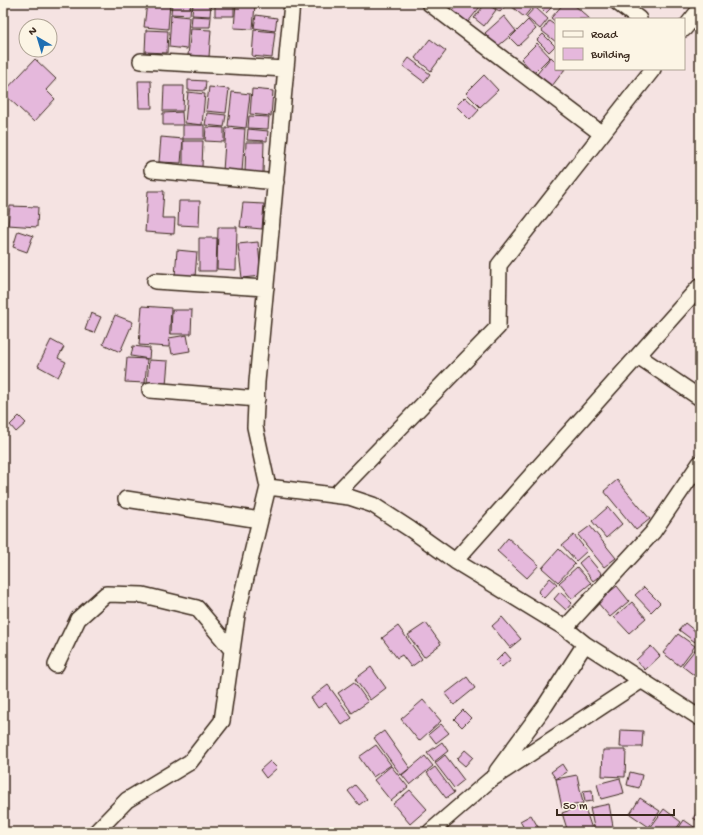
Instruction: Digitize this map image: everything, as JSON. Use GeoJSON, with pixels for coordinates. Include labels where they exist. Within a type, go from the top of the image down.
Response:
{"type":"FeatureCollection","features":[{"type":"Feature","properties":{"kind":"street"},"geometry":{"type":"LineString","coordinates":[[96,832],[127,800],[190,762],[222,721],[237,615],[268,487],[255,427],[257,382],[292,3]]}},
{"type":"Feature","properties":{"kind":"street"},"geometry":{"type":"LineString","coordinates":[[429,3],[602,134]]}},
{"type":"Feature","properties":{"kind":"street"},"geometry":{"type":"LineString","coordinates":[[618,3],[638,18]]}},
{"type":"Feature","properties":{"kind":"street"},"geometry":{"type":"LineString","coordinates":[[685,28],[700,9]]}},
{"type":"Feature","properties":{"kind":"street"},"geometry":{"type":"LineString","coordinates":[[141,61],[286,69]]}},
{"type":"Feature","properties":{"kind":"street"},"geometry":{"type":"LineString","coordinates":[[335,495],[498,327],[499,265],[652,70]]}},
{"type":"Feature","properties":{"kind":"street"},"geometry":{"type":"LineString","coordinates":[[152,170],[276,182]]}},
{"type":"Feature","properties":{"kind":"street"},"geometry":{"type":"LineString","coordinates":[[155,281],[266,288]]}},
{"type":"Feature","properties":{"kind":"street"},"geometry":{"type":"LineString","coordinates":[[455,561],[700,286]]}},
{"type":"Feature","properties":{"kind":"street"},"geometry":{"type":"LineString","coordinates":[[638,356],[700,398]]}},
{"type":"Feature","properties":{"kind":"street"},"geometry":{"type":"LineString","coordinates":[[150,390],[257,399]]}},
{"type":"Feature","properties":{"kind":"street"},"geometry":{"type":"LineString","coordinates":[[565,628],[653,532],[700,463]]}},
{"type":"Feature","properties":{"kind":"street"},"geometry":{"type":"LineString","coordinates":[[268,487],[349,497],[373,504],[455,561],[565,628],[585,644],[700,718]]}},
{"type":"Feature","properties":{"kind":"street"},"geometry":{"type":"LineString","coordinates":[[126,500],[260,520]]}},
{"type":"Feature","properties":{"kind":"street"},"geometry":{"type":"LineString","coordinates":[[56,665],[78,619],[106,594],[143,595],[197,608],[232,650]]}},
{"type":"Feature","properties":{"kind":"street"},"geometry":{"type":"LineString","coordinates":[[490,780],[545,706],[585,644]]}},
{"type":"Feature","properties":{"kind":"street"},"geometry":{"type":"LineString","coordinates":[[430,832],[490,780],[642,680]]}},
{"type":"Feature","properties":{"kind":"building"},"geometry":{"type":"Polygon","coordinates":[[[147,3],[170,3],[168,29],[144,27],[147,3]]]}},
{"type":"Feature","properties":{"kind":"building"},"geometry":{"type":"Polygon","coordinates":[[[172,3],[191,3],[190,15],[171,14],[172,3]]]}},
{"type":"Feature","properties":{"kind":"building"},"geometry":{"type":"Polygon","coordinates":[[[193,3],[211,4],[210,16],[192,15],[193,3]]]}},
{"type":"Feature","properties":{"kind":"building"},"geometry":{"type":"Polygon","coordinates":[[[215,3],[234,3],[234,16],[215,16],[215,3]]]}},
{"type":"Feature","properties":{"kind":"building"},"geometry":{"type":"Polygon","coordinates":[[[236,3],[255,4],[253,29],[234,28],[236,3]]]}},
{"type":"Feature","properties":{"kind":"building"},"geometry":{"type":"Polygon","coordinates":[[[459,3],[483,3],[468,22],[453,11],[459,3]]]}},
{"type":"Feature","properties":{"kind":"building"},"geometry":{"type":"Polygon","coordinates":[[[486,3],[496,10],[484,26],[474,18],[486,3]]]}},
{"type":"Feature","properties":{"kind":"building"},"geometry":{"type":"Polygon","coordinates":[[[489,3],[504,3],[506,5],[500,12],[489,3]]]}},
{"type":"Feature","properties":{"kind":"building"},"geometry":{"type":"Polygon","coordinates":[[[511,3],[529,3],[533,6],[524,17],[510,5],[511,3]]]}},
{"type":"Feature","properties":{"kind":"building"},"geometry":{"type":"Polygon","coordinates":[[[536,3],[556,3],[546,13],[536,3]]]}},
{"type":"Feature","properties":{"kind":"building"},"geometry":{"type":"Polygon","coordinates":[[[564,3],[572,3],[589,18],[555,18],[555,21],[551,18],[564,3]]]}},
{"type":"Feature","properties":{"kind":"building"},"geometry":{"type":"Polygon","coordinates":[[[535,7],[548,19],[540,29],[526,17],[535,7]]]}},
{"type":"Feature","properties":{"kind":"building"},"geometry":{"type":"Polygon","coordinates":[[[171,15],[189,17],[187,49],[169,47],[171,15]]]}},
{"type":"Feature","properties":{"kind":"building"},"geometry":{"type":"Polygon","coordinates":[[[256,15],[277,18],[275,31],[254,28],[256,15]]]}},
{"type":"Feature","properties":{"kind":"building"},"geometry":{"type":"Polygon","coordinates":[[[192,16],[211,17],[210,27],[191,27],[192,16]]]}},
{"type":"Feature","properties":{"kind":"building"},"geometry":{"type":"Polygon","coordinates":[[[504,16],[516,31],[497,47],[485,33],[504,16]]]}},
{"type":"Feature","properties":{"kind":"building"},"geometry":{"type":"Polygon","coordinates":[[[528,20],[536,29],[518,46],[510,38],[528,20]]]}},
{"type":"Feature","properties":{"kind":"building"},"geometry":{"type":"Polygon","coordinates":[[[549,21],[555,25],[555,41],[542,31],[549,21]]]}},
{"type":"Feature","properties":{"kind":"building"},"geometry":{"type":"Polygon","coordinates":[[[191,29],[211,30],[209,57],[188,55],[191,29]]]}},
{"type":"Feature","properties":{"kind":"building"},"geometry":{"type":"Polygon","coordinates":[[[146,30],[168,31],[167,53],[145,52],[146,30]]]}},
{"type":"Feature","properties":{"kind":"building"},"geometry":{"type":"Polygon","coordinates":[[[254,30],[275,32],[272,58],[252,56],[254,30]]]}},
{"type":"Feature","properties":{"kind":"building"},"geometry":{"type":"Polygon","coordinates":[[[543,34],[555,46],[549,52],[537,40],[543,34]]]}},
{"type":"Feature","properties":{"kind":"building"},"geometry":{"type":"Polygon","coordinates":[[[430,39],[446,51],[431,71],[415,58],[430,39]]]}},
{"type":"Feature","properties":{"kind":"building"},"geometry":{"type":"Polygon","coordinates":[[[537,43],[550,57],[534,73],[521,59],[537,43]]]}},
{"type":"Feature","properties":{"kind":"building"},"geometry":{"type":"Polygon","coordinates":[[[551,57],[555,61],[555,70],[564,70],[552,86],[537,74],[551,57]]]}},
{"type":"Feature","properties":{"kind":"building"},"geometry":{"type":"Polygon","coordinates":[[[409,58],[430,74],[424,82],[403,66],[409,58]]]}},
{"type":"Feature","properties":{"kind":"building"},"geometry":{"type":"Polygon","coordinates":[[[35,59],[56,79],[46,90],[55,99],[34,122],[3,93],[35,59]]]}},
{"type":"Feature","properties":{"kind":"building"},"geometry":{"type":"Polygon","coordinates":[[[484,75],[498,90],[480,107],[466,93],[484,75]]]}},
{"type":"Feature","properties":{"kind":"building"},"geometry":{"type":"Polygon","coordinates":[[[188,80],[206,81],[205,91],[188,90],[188,80]]]}},
{"type":"Feature","properties":{"kind":"building"},"geometry":{"type":"Polygon","coordinates":[[[138,81],[151,81],[152,108],[139,108],[138,81]]]}},
{"type":"Feature","properties":{"kind":"building"},"geometry":{"type":"Polygon","coordinates":[[[164,86],[184,86],[183,111],[163,111],[164,86]]]}},
{"type":"Feature","properties":{"kind":"building"},"geometry":{"type":"Polygon","coordinates":[[[209,87],[229,89],[226,113],[206,111],[209,87]]]}},
{"type":"Feature","properties":{"kind":"building"},"geometry":{"type":"Polygon","coordinates":[[[252,89],[273,91],[271,116],[250,114],[252,89]]]}},
{"type":"Feature","properties":{"kind":"building"},"geometry":{"type":"Polygon","coordinates":[[[188,92],[205,94],[202,125],[185,123],[188,92]]]}},
{"type":"Feature","properties":{"kind":"building"},"geometry":{"type":"Polygon","coordinates":[[[232,92],[250,94],[246,128],[228,126],[232,92]]]}},
{"type":"Feature","properties":{"kind":"building"},"geometry":{"type":"Polygon","coordinates":[[[465,97],[479,110],[470,120],[456,106],[465,97]]]}},
{"type":"Feature","properties":{"kind":"building"},"geometry":{"type":"Polygon","coordinates":[[[182,112],[183,125],[163,125],[163,113],[182,112]]]}},
{"type":"Feature","properties":{"kind":"building"},"geometry":{"type":"Polygon","coordinates":[[[207,113],[226,115],[224,127],[205,125],[207,113]]]}},
{"type":"Feature","properties":{"kind":"building"},"geometry":{"type":"Polygon","coordinates":[[[249,116],[269,117],[268,129],[248,128],[249,116]]]}},
{"type":"Feature","properties":{"kind":"building"},"geometry":{"type":"Polygon","coordinates":[[[183,125],[204,125],[204,139],[183,139],[183,125]]]}},
{"type":"Feature","properties":{"kind":"building"},"geometry":{"type":"Polygon","coordinates":[[[206,127],[224,128],[224,142],[205,141],[206,127]]]}},
{"type":"Feature","properties":{"kind":"building"},"geometry":{"type":"Polygon","coordinates":[[[226,128],[245,129],[242,172],[223,171],[226,128]]]}},
{"type":"Feature","properties":{"kind":"building"},"geometry":{"type":"Polygon","coordinates":[[[248,129],[268,131],[267,141],[247,140],[248,129]]]}},
{"type":"Feature","properties":{"kind":"building"},"geometry":{"type":"Polygon","coordinates":[[[161,137],[183,139],[181,163],[159,162],[161,137]]]}},
{"type":"Feature","properties":{"kind":"building"},"geometry":{"type":"Polygon","coordinates":[[[183,141],[203,141],[202,167],[183,167],[183,141]]]}},
{"type":"Feature","properties":{"kind":"building"},"geometry":{"type":"Polygon","coordinates":[[[246,142],[264,142],[263,173],[245,173],[246,142]]]}},
{"type":"Feature","properties":{"kind":"building"},"geometry":{"type":"Polygon","coordinates":[[[148,191],[164,191],[162,218],[175,218],[174,234],[145,232],[148,191]]]}},
{"type":"Feature","properties":{"kind":"building"},"geometry":{"type":"Polygon","coordinates":[[[179,201],[200,201],[199,226],[178,225],[179,201]]]}},
{"type":"Feature","properties":{"kind":"building"},"geometry":{"type":"Polygon","coordinates":[[[243,203],[264,204],[262,229],[240,227],[243,203]]]}},
{"type":"Feature","properties":{"kind":"building"},"geometry":{"type":"Polygon","coordinates":[[[10,206],[38,207],[37,227],[8,225],[10,206]]]}},
{"type":"Feature","properties":{"kind":"building"},"geometry":{"type":"Polygon","coordinates":[[[218,227],[237,227],[236,270],[217,269],[218,227]]]}},
{"type":"Feature","properties":{"kind":"building"},"geometry":{"type":"Polygon","coordinates":[[[18,231],[33,236],[27,252],[13,247],[18,231]]]}},
{"type":"Feature","properties":{"kind":"building"},"geometry":{"type":"Polygon","coordinates":[[[199,238],[217,238],[216,271],[199,271],[199,238]]]}},
{"type":"Feature","properties":{"kind":"building"},"geometry":{"type":"Polygon","coordinates":[[[258,242],[261,276],[242,278],[238,244],[258,242]]]}},
{"type":"Feature","properties":{"kind":"building"},"geometry":{"type":"Polygon","coordinates":[[[177,250],[197,252],[195,277],[175,276],[177,250]]]}},
{"type":"Feature","properties":{"kind":"building"},"geometry":{"type":"Polygon","coordinates":[[[142,306],[171,308],[169,347],[139,345],[142,306]]]}},
{"type":"Feature","properties":{"kind":"building"},"geometry":{"type":"Polygon","coordinates":[[[172,310],[192,310],[191,334],[171,334],[172,310]]]}},
{"type":"Feature","properties":{"kind":"building"},"geometry":{"type":"Polygon","coordinates":[[[91,313],[101,317],[94,333],[85,330],[91,313]]]}},
{"type":"Feature","properties":{"kind":"building"},"geometry":{"type":"Polygon","coordinates":[[[115,315],[133,322],[120,352],[103,344],[115,315]]]}},
{"type":"Feature","properties":{"kind":"building"},"geometry":{"type":"Polygon","coordinates":[[[187,335],[190,351],[172,354],[169,338],[187,335]]]}},
{"type":"Feature","properties":{"kind":"building"},"geometry":{"type":"Polygon","coordinates":[[[51,340],[64,347],[58,358],[66,362],[58,377],[38,366],[51,340]]]}},
{"type":"Feature","properties":{"kind":"building"},"geometry":{"type":"Polygon","coordinates":[[[133,346],[150,348],[149,359],[131,356],[133,346]]]}},
{"type":"Feature","properties":{"kind":"building"},"geometry":{"type":"Polygon","coordinates":[[[127,358],[147,359],[145,383],[125,382],[127,358]]]}},
{"type":"Feature","properties":{"kind":"building"},"geometry":{"type":"Polygon","coordinates":[[[149,360],[168,361],[166,385],[147,383],[149,360]]]}},
{"type":"Feature","properties":{"kind":"building"},"geometry":{"type":"Polygon","coordinates":[[[19,416],[26,423],[16,432],[10,425],[19,416]]]}},
{"type":"Feature","properties":{"kind":"building"},"geometry":{"type":"Polygon","coordinates":[[[617,480],[650,519],[636,530],[604,491],[617,480]]]}},
{"type":"Feature","properties":{"kind":"building"},"geometry":{"type":"Polygon","coordinates":[[[608,507],[622,524],[606,538],[592,521],[608,507]]]}},
{"type":"Feature","properties":{"kind":"building"},"geometry":{"type":"Polygon","coordinates":[[[590,526],[616,558],[604,567],[578,535],[590,526]]]}},
{"type":"Feature","properties":{"kind":"building"},"geometry":{"type":"Polygon","coordinates":[[[574,535],[587,551],[576,561],[562,545],[574,535]]]}},
{"type":"Feature","properties":{"kind":"building"},"geometry":{"type":"Polygon","coordinates":[[[508,538],[539,565],[527,578],[497,551],[508,538]]]}},
{"type":"Feature","properties":{"kind":"building"},"geometry":{"type":"Polygon","coordinates":[[[559,549],[575,564],[558,582],[542,568],[559,549]]]}},
{"type":"Feature","properties":{"kind":"building"},"geometry":{"type":"Polygon","coordinates":[[[587,556],[602,574],[593,581],[579,563],[587,556]]]}},
{"type":"Feature","properties":{"kind":"building"},"geometry":{"type":"Polygon","coordinates":[[[577,567],[591,583],[572,599],[559,583],[577,567]]]}},
{"type":"Feature","properties":{"kind":"building"},"geometry":{"type":"Polygon","coordinates":[[[550,578],[557,584],[544,598],[538,592],[550,578]]]}},
{"type":"Feature","properties":{"kind":"building"},"geometry":{"type":"Polygon","coordinates":[[[617,586],[629,601],[610,617],[597,602],[617,586]]]}},
{"type":"Feature","properties":{"kind":"building"},"geometry":{"type":"Polygon","coordinates":[[[644,587],[660,603],[651,612],[635,595],[644,587]]]}},
{"type":"Feature","properties":{"kind":"building"},"geometry":{"type":"Polygon","coordinates":[[[560,592],[572,603],[566,610],[554,599],[560,592]]]}},
{"type":"Feature","properties":{"kind":"building"},"geometry":{"type":"Polygon","coordinates":[[[632,602],[646,618],[629,633],[614,617],[632,602]]]}},
{"type":"Feature","properties":{"kind":"building"},"geometry":{"type":"Polygon","coordinates":[[[502,617],[521,639],[510,648],[492,626],[502,617]]]}},
{"type":"Feature","properties":{"kind":"building"},"geometry":{"type":"Polygon","coordinates":[[[426,623],[441,644],[424,657],[408,635],[426,623]]]}},
{"type":"Feature","properties":{"kind":"building"},"geometry":{"type":"Polygon","coordinates":[[[685,623],[700,635],[695,642],[679,630],[685,623]]]}},
{"type":"Feature","properties":{"kind":"building"},"geometry":{"type":"Polygon","coordinates":[[[398,626],[422,659],[411,667],[402,655],[397,658],[382,638],[398,626]]]}},
{"type":"Feature","properties":{"kind":"building"},"geometry":{"type":"Polygon","coordinates":[[[678,634],[695,646],[680,666],[663,653],[678,634]]]}},
{"type":"Feature","properties":{"kind":"building"},"geometry":{"type":"Polygon","coordinates":[[[651,646],[660,656],[645,670],[636,660],[651,646]]]}},
{"type":"Feature","properties":{"kind":"building"},"geometry":{"type":"Polygon","coordinates":[[[698,646],[700,648],[699,679],[682,666],[698,646]]]}},
{"type":"Feature","properties":{"kind":"building"},"geometry":{"type":"Polygon","coordinates":[[[505,652],[511,659],[502,667],[496,661],[505,652]]]}},
{"type":"Feature","properties":{"kind":"building"},"geometry":{"type":"Polygon","coordinates":[[[371,667],[386,688],[370,700],[355,679],[371,667]]]}},
{"type":"Feature","properties":{"kind":"building"},"geometry":{"type":"Polygon","coordinates":[[[467,677],[475,688],[454,705],[445,694],[467,677]]]}},
{"type":"Feature","properties":{"kind":"building"},"geometry":{"type":"Polygon","coordinates":[[[354,682],[368,702],[352,713],[338,693],[354,682]]]}},
{"type":"Feature","properties":{"kind":"building"},"geometry":{"type":"Polygon","coordinates":[[[328,685],[352,718],[342,725],[326,703],[318,708],[311,698],[328,685]]]}},
{"type":"Feature","properties":{"kind":"building"},"geometry":{"type":"Polygon","coordinates":[[[423,700],[441,721],[419,741],[401,719],[423,700]]]}},
{"type":"Feature","properties":{"kind":"building"},"geometry":{"type":"Polygon","coordinates":[[[463,710],[471,718],[462,727],[454,719],[463,710]]]}},
{"type":"Feature","properties":{"kind":"building"},"geometry":{"type":"Polygon","coordinates":[[[441,724],[449,733],[436,743],[429,734],[441,724]]]}},
{"type":"Feature","properties":{"kind":"building"},"geometry":{"type":"Polygon","coordinates":[[[621,730],[643,731],[642,747],[620,747],[621,730]]]}},
{"type":"Feature","properties":{"kind":"building"},"geometry":{"type":"Polygon","coordinates":[[[384,731],[410,768],[401,775],[374,738],[384,731]]]}},
{"type":"Feature","properties":{"kind":"building"},"geometry":{"type":"Polygon","coordinates":[[[442,742],[448,751],[434,762],[427,753],[442,742]]]}},
{"type":"Feature","properties":{"kind":"building"},"geometry":{"type":"Polygon","coordinates":[[[376,745],[391,765],[373,777],[359,757],[376,745]]]}},
{"type":"Feature","properties":{"kind":"building"},"geometry":{"type":"Polygon","coordinates":[[[465,750],[473,757],[465,766],[457,759],[465,750]]]}},
{"type":"Feature","properties":{"kind":"building"},"geometry":{"type":"Polygon","coordinates":[[[603,750],[626,750],[625,777],[602,776],[603,750]]]}},
{"type":"Feature","properties":{"kind":"building"},"geometry":{"type":"Polygon","coordinates":[[[445,755],[464,780],[454,788],[435,763],[445,755]]]}},
{"type":"Feature","properties":{"kind":"building"},"geometry":{"type":"Polygon","coordinates":[[[425,756],[433,766],[410,785],[402,775],[425,756]]]}},
{"type":"Feature","properties":{"kind":"building"},"geometry":{"type":"Polygon","coordinates":[[[270,761],[277,768],[266,778],[260,770],[270,761]]]}},
{"type":"Feature","properties":{"kind":"building"},"geometry":{"type":"Polygon","coordinates":[[[562,764],[567,772],[556,779],[551,772],[562,764]]]}},
{"type":"Feature","properties":{"kind":"building"},"geometry":{"type":"Polygon","coordinates":[[[391,766],[408,787],[391,801],[374,780],[391,766]]]}},
{"type":"Feature","properties":{"kind":"building"},"geometry":{"type":"Polygon","coordinates":[[[435,767],[454,793],[446,798],[427,773],[435,767]]]}},
{"type":"Feature","properties":{"kind":"building"},"geometry":{"type":"Polygon","coordinates":[[[630,772],[642,775],[639,788],[627,785],[630,772]]]}},
{"type":"Feature","properties":{"kind":"building"},"geometry":{"type":"Polygon","coordinates":[[[577,775],[583,803],[562,808],[556,779],[577,775]]]}},
{"type":"Feature","properties":{"kind":"building"},"geometry":{"type":"Polygon","coordinates":[[[620,778],[624,793],[601,799],[597,784],[620,778]]]}},
{"type":"Feature","properties":{"kind":"building"},"geometry":{"type":"Polygon","coordinates":[[[355,785],[367,799],[359,805],[348,791],[355,785]]]}},
{"type":"Feature","properties":{"kind":"building"},"geometry":{"type":"Polygon","coordinates":[[[410,790],[427,809],[410,824],[393,804],[410,790]]]}},
{"type":"Feature","properties":{"kind":"building"},"geometry":{"type":"Polygon","coordinates":[[[592,790],[593,801],[585,802],[583,791],[592,790]]]}},
{"type":"Feature","properties":{"kind":"building"},"geometry":{"type":"Polygon","coordinates":[[[640,798],[660,811],[649,827],[630,814],[640,798]]]}},
{"type":"Feature","properties":{"kind":"building"},"geometry":{"type":"Polygon","coordinates":[[[609,804],[614,832],[595,832],[590,808],[609,804]]]}},
{"type":"Feature","properties":{"kind":"building"},"geometry":{"type":"Polygon","coordinates":[[[584,805],[593,832],[568,832],[562,813],[584,805]]]}},
{"type":"Feature","properties":{"kind":"building"},"geometry":{"type":"Polygon","coordinates":[[[664,809],[681,822],[674,832],[655,832],[650,828],[664,809]]]}},
{"type":"Feature","properties":{"kind":"building"},"geometry":{"type":"Polygon","coordinates":[[[699,809],[700,810],[700,822],[693,818],[699,809]]]}},
{"type":"Feature","properties":{"kind":"building"},"geometry":{"type":"Polygon","coordinates":[[[531,815],[541,832],[526,832],[520,821],[531,815]]]}},
{"type":"Feature","properties":{"kind":"building"},"geometry":{"type":"Polygon","coordinates":[[[684,820],[700,831],[700,832],[676,832],[684,820]]]}}]}
